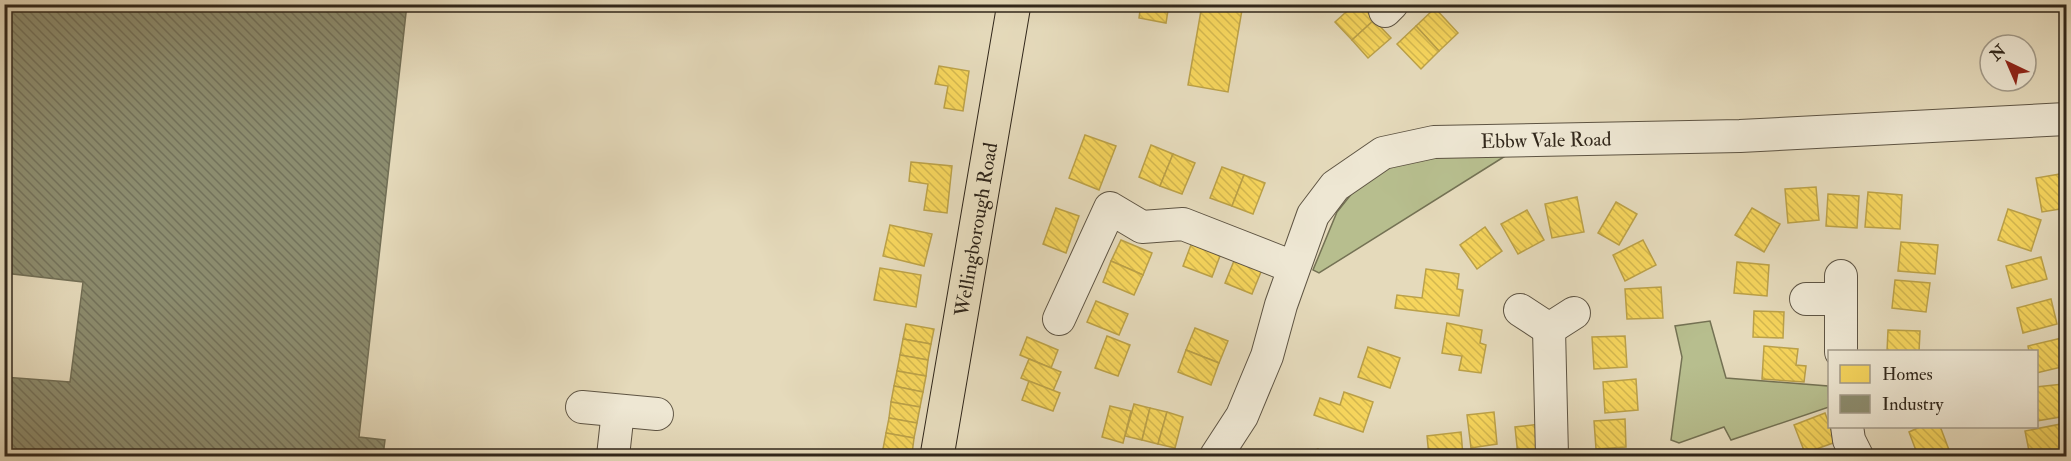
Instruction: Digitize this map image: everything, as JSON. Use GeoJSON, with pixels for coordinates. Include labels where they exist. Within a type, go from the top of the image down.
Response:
{"type":"FeatureCollection","features":[{"type":"Feature","properties":{"kind":"main road","name":"Wellingborough Road"},"geometry":{"type":"LineString","coordinates":[[937,456],[1014,4]]}},
{"type":"Feature","properties":{"kind":"street","name":"Ebbw Vale Road"},"geometry":{"type":"LineString","coordinates":[[1216,456],[1242,416],[1251,396],[1267,356],[1293,267],[1313,215],[1335,186],[1383,153],[1434,142],[1740,136],[2067,119]]}},
{"type":"Feature","properties":{"kind":"street"},"geometry":{"type":"LineString","coordinates":[[1059,319],[1110,208],[1142,227],[1183,224],[1293,267]]}},
{"type":"Feature","properties":{"kind":"street"},"geometry":{"type":"LineString","coordinates":[[1806,299],[1841,288],[1841,350]]}},
{"type":"Feature","properties":{"kind":"street"},"geometry":{"type":"LineString","coordinates":[[1520,310],[1562,321],[1552,456]]}},
{"type":"Feature","properties":{"kind":"street"},"geometry":{"type":"LineString","coordinates":[[582,407],[657,414]]}},
{"type":"Feature","properties":{"kind":"street"},"geometry":{"type":"LineString","coordinates":[[613,456],[618,411]]}},
{"type":"Feature","properties":{"kind":"street"},"geometry":{"type":"LineString","coordinates":[[1847,428],[1849,440],[1857,456]]}},
{"type":"Feature","properties":{"kind":"green space"},"geometry":{"type":"Polygon","coordinates":[[[1518,148],[1319,273],[1313,270],[1337,212],[1353,192],[1403,156],[1518,148]]]}},
{"type":"Feature","properties":{"kind":"green space"},"geometry":{"type":"Polygon","coordinates":[[[1710,321],[1726,378],[1828,386],[1828,407],[1731,440],[1724,427],[1679,443],[1671,440],[1682,357],[1675,326],[1710,321]]]}},
{"type":"Feature","properties":{"kind":"building: Homes"},"geometry":{"type":"Polygon","coordinates":[[[1141,4],[1169,4],[1166,23],[1139,18],[1141,4]]]}},
{"type":"Feature","properties":{"kind":"building: Homes"},"geometry":{"type":"Polygon","coordinates":[[[1197,4],[1243,4],[1228,92],[1188,85],[1202,5],[1197,4]]]}},
{"type":"Feature","properties":{"kind":"building: Homes"},"geometry":{"type":"Polygon","coordinates":[[[1355,4],[1361,4],[1374,20],[1352,40],[1335,22],[1355,4]]]}},
{"type":"Feature","properties":{"kind":"building: Homes"},"geometry":{"type":"Polygon","coordinates":[[[1435,8],[1458,33],[1439,51],[1416,26],[1435,8]]]}},
{"type":"Feature","properties":{"kind":"building: Homes"},"geometry":{"type":"Polygon","coordinates":[[[1374,20],[1391,38],[1368,58],[1352,40],[1374,20]]]}},
{"type":"Feature","properties":{"kind":"building: Homes"},"geometry":{"type":"Polygon","coordinates":[[[1416,26],[1439,51],[1421,69],[1397,44],[1416,26]]]}},
{"type":"Feature","properties":{"kind":"building: Homes"},"geometry":{"type":"Polygon","coordinates":[[[939,66],[969,71],[963,111],[944,108],[948,86],[935,84],[939,66]]]}},
{"type":"Feature","properties":{"kind":"building: Homes"},"geometry":{"type":"Polygon","coordinates":[[[1085,135],[1116,146],[1099,190],[1069,178],[1085,135]]]}},
{"type":"Feature","properties":{"kind":"building: Homes"},"geometry":{"type":"Polygon","coordinates":[[[1151,145],[1173,154],[1160,186],[1139,177],[1151,145]]]}},
{"type":"Feature","properties":{"kind":"building: Homes"},"geometry":{"type":"Polygon","coordinates":[[[1173,154],[1195,163],[1182,194],[1160,186],[1173,154]]]}},
{"type":"Feature","properties":{"kind":"building: Homes"},"geometry":{"type":"Polygon","coordinates":[[[911,162],[952,166],[947,213],[924,210],[928,184],[909,181],[911,162]]]}},
{"type":"Feature","properties":{"kind":"building: Homes"},"geometry":{"type":"Polygon","coordinates":[[[1222,167],[1244,175],[1232,206],[1210,198],[1222,167]]]}},
{"type":"Feature","properties":{"kind":"building: Homes"},"geometry":{"type":"Polygon","coordinates":[[[2066,173],[2066,208],[2042,212],[2036,178],[2066,173]]]}},
{"type":"Feature","properties":{"kind":"building: Homes"},"geometry":{"type":"Polygon","coordinates":[[[1244,175],[1265,183],[1253,214],[1232,206],[1244,175]]]}},
{"type":"Feature","properties":{"kind":"building: Homes"},"geometry":{"type":"Polygon","coordinates":[[[1816,187],[1819,220],[1788,223],[1785,189],[1816,187]]]}},
{"type":"Feature","properties":{"kind":"building: Homes"},"geometry":{"type":"Polygon","coordinates":[[[1868,192],[1902,195],[1900,229],[1865,227],[1868,192]]]}},
{"type":"Feature","properties":{"kind":"building: Homes"},"geometry":{"type":"Polygon","coordinates":[[[1828,194],[1859,196],[1857,228],[1826,226],[1828,194]]]}},
{"type":"Feature","properties":{"kind":"building: Homes"},"geometry":{"type":"Polygon","coordinates":[[[1577,197],[1584,232],[1552,238],[1545,204],[1577,197]]]}},
{"type":"Feature","properties":{"kind":"building: Homes"},"geometry":{"type":"Polygon","coordinates":[[[1616,202],[1637,214],[1619,245],[1598,233],[1616,202]]]}},
{"type":"Feature","properties":{"kind":"building: Homes"},"geometry":{"type":"Polygon","coordinates":[[[1056,208],[1079,216],[1066,253],[1043,244],[1056,208]]]}},
{"type":"Feature","properties":{"kind":"building: Homes"},"geometry":{"type":"Polygon","coordinates":[[[1752,208],[1780,224],[1764,252],[1735,235],[1752,208]]]}},
{"type":"Feature","properties":{"kind":"building: Homes"},"geometry":{"type":"Polygon","coordinates":[[[2008,209],[2041,220],[2031,251],[1998,240],[2008,209]]]}},
{"type":"Feature","properties":{"kind":"building: Homes"},"geometry":{"type":"Polygon","coordinates":[[[1527,210],[1544,240],[1518,254],[1501,224],[1527,210]]]}},
{"type":"Feature","properties":{"kind":"building: Homes"},"geometry":{"type":"Polygon","coordinates":[[[890,225],[932,234],[924,266],[883,256],[890,225]]]}},
{"type":"Feature","properties":{"kind":"building: Homes"},"geometry":{"type":"Polygon","coordinates":[[[1485,227],[1502,251],[1477,269],[1460,245],[1485,227]]]}},
{"type":"Feature","properties":{"kind":"building: Homes"},"geometry":{"type":"Polygon","coordinates":[[[1194,237],[1223,248],[1212,277],[1183,266],[1194,237]]]}},
{"type":"Feature","properties":{"kind":"building: Homes"},"geometry":{"type":"Polygon","coordinates":[[[1121,240],[1152,253],[1143,275],[1111,261],[1121,240]]]}},
{"type":"Feature","properties":{"kind":"building: Homes"},"geometry":{"type":"Polygon","coordinates":[[[1643,240],[1656,265],[1625,281],[1613,255],[1643,240]]]}},
{"type":"Feature","properties":{"kind":"building: Homes"},"geometry":{"type":"Polygon","coordinates":[[[1901,242],[1938,245],[1935,274],[1898,271],[1901,242]]]}},
{"type":"Feature","properties":{"kind":"building: Homes"},"geometry":{"type":"Polygon","coordinates":[[[1236,256],[1263,267],[1252,294],[1225,283],[1236,256]]]}},
{"type":"Feature","properties":{"kind":"building: Homes"},"geometry":{"type":"Polygon","coordinates":[[[2041,257],[2047,279],[2012,288],[2006,266],[2041,257]]]}},
{"type":"Feature","properties":{"kind":"building: Homes"},"geometry":{"type":"Polygon","coordinates":[[[1111,261],[1143,275],[1134,295],[1103,282],[1111,261]]]}},
{"type":"Feature","properties":{"kind":"building: Homes"},"geometry":{"type":"Polygon","coordinates":[[[1737,262],[1769,265],[1767,296],[1734,293],[1737,262]]]}},
{"type":"Feature","properties":{"kind":"building: Homes"},"geometry":{"type":"Polygon","coordinates":[[[880,268],[921,275],[916,307],[874,300],[880,268]]]}},
{"type":"Feature","properties":{"kind":"building: Homes"},"geometry":{"type":"Polygon","coordinates":[[[1426,269],[1459,274],[1457,289],[1463,290],[1459,316],[1395,308],[1397,295],[1422,298],[1426,269]]]}},
{"type":"Feature","properties":{"kind":"building: Homes"},"geometry":{"type":"Polygon","coordinates":[[[1895,280],[1930,283],[1926,312],[1892,308],[1895,280]]]}},
{"type":"Feature","properties":{"kind":"building: Homes"},"geometry":{"type":"Polygon","coordinates":[[[1661,287],[1663,318],[1627,319],[1625,289],[1661,287]]]}},
{"type":"Feature","properties":{"kind":"building: Homes"},"geometry":{"type":"Polygon","coordinates":[[[2051,299],[2057,324],[2023,333],[2017,308],[2051,299]]]}},
{"type":"Feature","properties":{"kind":"building: Homes"},"geometry":{"type":"Polygon","coordinates":[[[1096,301],[1128,314],[1119,335],[1087,322],[1096,301]]]}},
{"type":"Feature","properties":{"kind":"building: Homes"},"geometry":{"type":"Polygon","coordinates":[[[1754,311],[1784,312],[1783,338],[1753,337],[1754,311]]]}},
{"type":"Feature","properties":{"kind":"building: Homes"},"geometry":{"type":"Polygon","coordinates":[[[1447,323],[1482,330],[1480,343],[1486,345],[1481,373],[1459,370],[1462,356],[1442,353],[1447,323]]]}},
{"type":"Feature","properties":{"kind":"building: Homes"},"geometry":{"type":"Polygon","coordinates":[[[906,324],[934,329],[931,344],[903,339],[906,324]]]}},
{"type":"Feature","properties":{"kind":"building: Homes"},"geometry":{"type":"Polygon","coordinates":[[[1195,328],[1228,341],[1219,363],[1186,350],[1195,328]]]}},
{"type":"Feature","properties":{"kind":"building: Homes"},"geometry":{"type":"Polygon","coordinates":[[[1888,330],[1920,331],[1919,350],[1887,350],[1888,330]]]}},
{"type":"Feature","properties":{"kind":"building: Homes"},"geometry":{"type":"Polygon","coordinates":[[[1107,336],[1130,345],[1118,376],[1095,368],[1107,336]]]}},
{"type":"Feature","properties":{"kind":"building: Homes"},"geometry":{"type":"Polygon","coordinates":[[[1625,336],[1627,367],[1594,369],[1592,337],[1625,336]]]}},
{"type":"Feature","properties":{"kind":"building: Homes"},"geometry":{"type":"Polygon","coordinates":[[[1027,337],[1058,350],[1051,368],[1020,355],[1027,337]]]}},
{"type":"Feature","properties":{"kind":"building: Homes"},"geometry":{"type":"Polygon","coordinates":[[[2066,337],[2066,366],[2038,373],[2038,350],[2029,350],[2028,346],[2066,337]]]}},
{"type":"Feature","properties":{"kind":"building: Homes"},"geometry":{"type":"Polygon","coordinates":[[[903,339],[931,344],[928,360],[900,355],[903,339]]]}},
{"type":"Feature","properties":{"kind":"building: Homes"},"geometry":{"type":"Polygon","coordinates":[[[1764,346],[1798,349],[1796,365],[1806,366],[1804,382],[1762,379],[1764,346]]]}},
{"type":"Feature","properties":{"kind":"building: Homes"},"geometry":{"type":"Polygon","coordinates":[[[1368,347],[1400,358],[1390,388],[1358,377],[1368,347]]]}},
{"type":"Feature","properties":{"kind":"building: Homes"},"geometry":{"type":"Polygon","coordinates":[[[1186,350],[1219,363],[1211,385],[1178,372],[1186,350]]]}},
{"type":"Feature","properties":{"kind":"building: Homes"},"geometry":{"type":"Polygon","coordinates":[[[900,355],[928,360],[926,376],[897,371],[900,355]]]}},
{"type":"Feature","properties":{"kind":"building: Homes"},"geometry":{"type":"Polygon","coordinates":[[[1029,359],[1061,372],[1053,391],[1021,378],[1029,359]]]}},
{"type":"Feature","properties":{"kind":"building: Homes"},"geometry":{"type":"Polygon","coordinates":[[[897,371],[926,376],[923,392],[894,386],[897,371]]]}},
{"type":"Feature","properties":{"kind":"building: Homes"},"geometry":{"type":"Polygon","coordinates":[[[1636,379],[1638,410],[1605,413],[1603,382],[1636,379]]]}},
{"type":"Feature","properties":{"kind":"building: Homes"},"geometry":{"type":"Polygon","coordinates":[[[1029,381],[1060,393],[1053,411],[1022,400],[1029,381]]]}},
{"type":"Feature","properties":{"kind":"building: Homes"},"geometry":{"type":"Polygon","coordinates":[[[2063,384],[2066,416],[2038,421],[2038,387],[2063,384]]]}},
{"type":"Feature","properties":{"kind":"building: Homes"},"geometry":{"type":"Polygon","coordinates":[[[894,386],[923,392],[920,407],[891,402],[894,386]]]}},
{"type":"Feature","properties":{"kind":"building: Homes"},"geometry":{"type":"Polygon","coordinates":[[[1344,392],[1373,402],[1363,432],[1314,415],[1320,398],[1340,405],[1344,392]]]}},
{"type":"Feature","properties":{"kind":"building: Homes"},"geometry":{"type":"Polygon","coordinates":[[[891,402],[920,407],[917,423],[889,418],[891,402]]]}},
{"type":"Feature","properties":{"kind":"building: Homes"},"geometry":{"type":"Polygon","coordinates":[[[1134,404],[1150,408],[1142,440],[1125,436],[1134,404]]]}},
{"type":"Feature","properties":{"kind":"building: Homes"},"geometry":{"type":"Polygon","coordinates":[[[1110,406],[1131,411],[1123,443],[1102,437],[1110,406]]]}},
{"type":"Feature","properties":{"kind":"building: Homes"},"geometry":{"type":"Polygon","coordinates":[[[1150,408],[1167,412],[1158,444],[1142,440],[1150,408]]]}},
{"type":"Feature","properties":{"kind":"building: Homes"},"geometry":{"type":"Polygon","coordinates":[[[1167,412],[1183,417],[1175,448],[1158,444],[1167,412]]]}},
{"type":"Feature","properties":{"kind":"building: Homes"},"geometry":{"type":"Polygon","coordinates":[[[1494,412],[1497,444],[1471,448],[1467,415],[1494,412]]]}},
{"type":"Feature","properties":{"kind":"building: Homes"},"geometry":{"type":"Polygon","coordinates":[[[1825,413],[1828,428],[1831,428],[1836,442],[1805,453],[1794,425],[1825,413]]]}},
{"type":"Feature","properties":{"kind":"building: Homes"},"geometry":{"type":"Polygon","coordinates":[[[889,418],[917,423],[914,438],[886,433],[889,418]]]}},
{"type":"Feature","properties":{"kind":"building: Homes"},"geometry":{"type":"Polygon","coordinates":[[[1625,419],[1626,447],[1596,449],[1594,421],[1625,419]]]}},
{"type":"Feature","properties":{"kind":"building: Homes"},"geometry":{"type":"Polygon","coordinates":[[[1540,424],[1543,456],[1518,456],[1515,427],[1540,424]]]}},
{"type":"Feature","properties":{"kind":"building: Homes"},"geometry":{"type":"Polygon","coordinates":[[[2061,424],[2066,456],[2030,456],[2025,431],[2061,424]]]}},
{"type":"Feature","properties":{"kind":"building: Homes"},"geometry":{"type":"Polygon","coordinates":[[[1918,428],[1941,428],[1949,450],[1930,456],[1918,456],[1909,432],[1918,428]]]}},
{"type":"Feature","properties":{"kind":"building: Homes"},"geometry":{"type":"Polygon","coordinates":[[[1461,432],[1463,456],[1429,456],[1427,436],[1461,432]]]}},
{"type":"Feature","properties":{"kind":"building: Homes"},"geometry":{"type":"Polygon","coordinates":[[[886,433],[914,438],[912,454],[883,449],[886,433]]]}},
{"type":"Feature","properties":{"kind":"building: Homes"},"geometry":{"type":"Polygon","coordinates":[[[883,449],[912,454],[911,456],[882,456],[883,449]]]}},
{"type":"Feature","properties":{"kind":"building: Homes"},"geometry":{"type":"Polygon","coordinates":[[[1318,449],[1322,456],[1302,456],[1318,449]]]}},
{"type":"Feature","properties":{"kind":"building: Industry"},"geometry":{"type":"Polygon","coordinates":[[[4,4],[407,4],[359,437],[385,440],[383,456],[4,456],[4,377],[70,382],[83,282],[4,273],[4,4]]]}}]}
